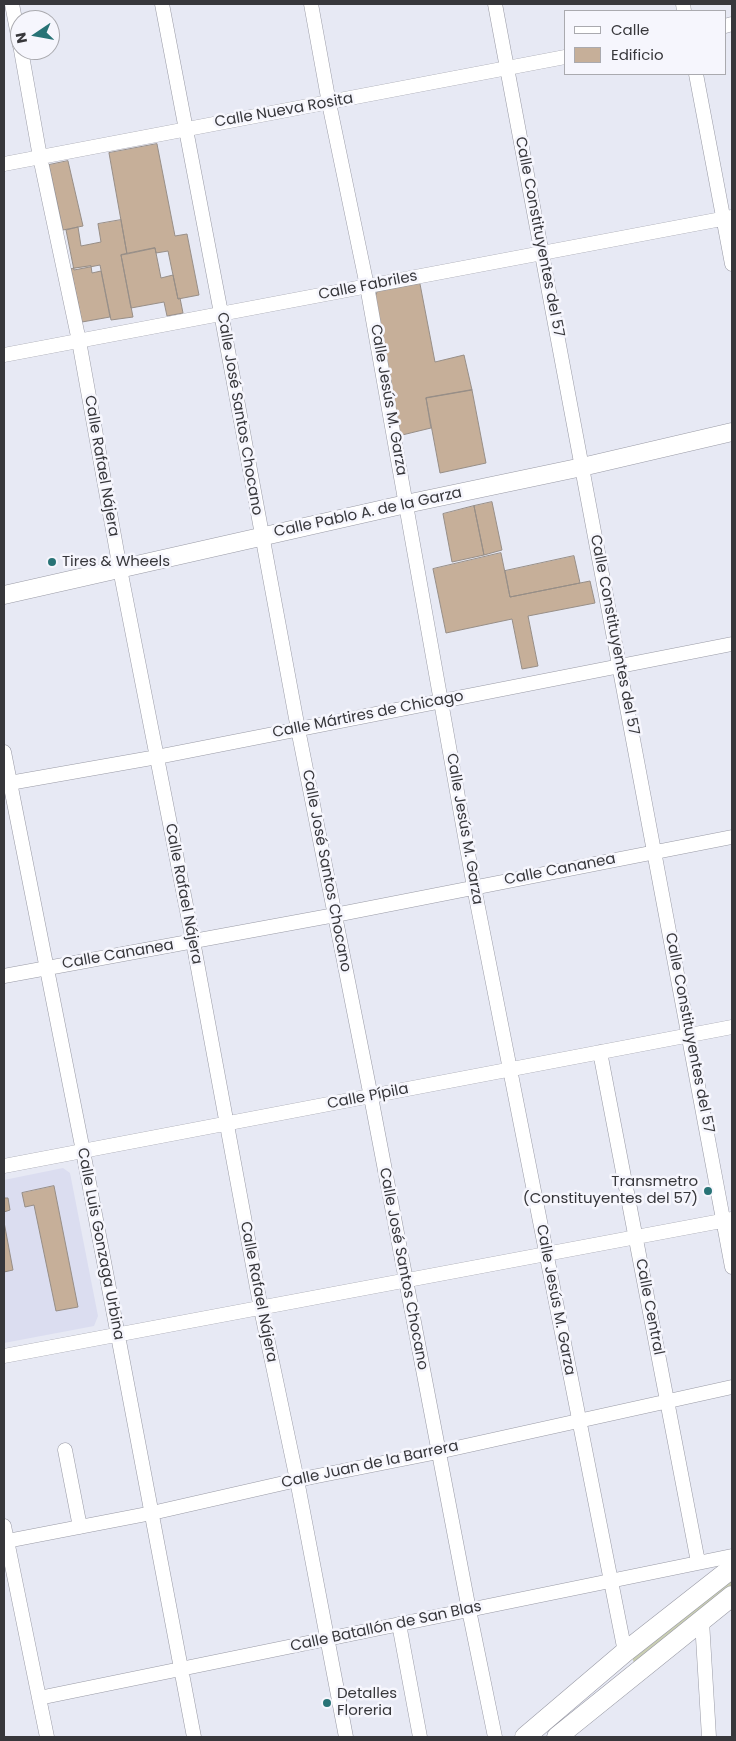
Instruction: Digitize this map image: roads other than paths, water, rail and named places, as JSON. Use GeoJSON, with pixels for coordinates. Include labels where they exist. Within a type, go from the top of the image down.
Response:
{"type":"FeatureCollection","features":[{"type":"Feature","properties":{"kind":"main road"},"geometry":{"type":"LineString","coordinates":[[526,1737],[624,1652],[732,1568]]}},
{"type":"Feature","properties":{"kind":"main road"},"geometry":{"type":"LineString","coordinates":[[566,1734],[732,1596]]}},
{"type":"Feature","properties":{"kind":"street","name":"Calle José Santos Chocano"},"geometry":{"type":"LineString","coordinates":[[162,4],[298,730],[495,1737]]}},
{"type":"Feature","properties":{"kind":"street","name":"Calle Jesús M. Garza"},"geometry":{"type":"LineString","coordinates":[[311,4],[329,103],[367,286],[474,887],[624,1652]]}},
{"type":"Feature","properties":{"kind":"street","name":"Calle Constituyentes del 57"},"geometry":{"type":"LineString","coordinates":[[495,4],[689,1035],[728,1220],[732,1267]]}},
{"type":"Feature","properties":{"kind":"street","name":"Calle Nueva Rosita"},"geometry":{"type":"LineString","coordinates":[[4,164],[564,58]]}},
{"type":"Feature","properties":{"kind":"street","name":"Calle Rafael Nájera"},"geometry":{"type":"LineString","coordinates":[[23,60],[40,157],[79,341],[120,569],[193,941],[261,1309],[297,1480],[346,1737]]}},
{"type":"Feature","properties":{"kind":"street"},"geometry":{"type":"LineString","coordinates":[[696,75],[728,217],[732,264]]}},
{"type":"Feature","properties":{"kind":"street","name":"Calle Fabriles"},"geometry":{"type":"LineString","coordinates":[[4,355],[728,217]]}},
{"type":"Feature","properties":{"kind":"street","name":"Calle Pablo A. de la Garza"},"geometry":{"type":"LineString","coordinates":[[4,595],[732,432]]}},
{"type":"Feature","properties":{"kind":"street","name":"Calle Mártires de Chicago"},"geometry":{"type":"LineString","coordinates":[[7,784],[298,730],[732,644]]}},
{"type":"Feature","properties":{"kind":"street","name":"Calle Luis Gonzaga Urbina"},"geometry":{"type":"LineString","coordinates":[[4,752],[7,784],[83,1151],[194,1737]]}},
{"type":"Feature","properties":{"kind":"street","name":"Calle Cananea"},"geometry":{"type":"LineString","coordinates":[[4,976],[335,915],[732,837]]}},
{"type":"Feature","properties":{"kind":"street","name":"Calle Pípila"},"geometry":{"type":"LineString","coordinates":[[4,1166],[732,1027]]}},
{"type":"Feature","properties":{"kind":"street","name":"Calle Central"},"geometry":{"type":"LineString","coordinates":[[600,1052],[698,1562]]}},
{"type":"Feature","properties":{"kind":"street"},"geometry":{"type":"LineString","coordinates":[[4,1356],[728,1220]]}},
{"type":"Feature","properties":{"kind":"street","name":"Calle Juan de la Barrera"},"geometry":{"type":"LineString","coordinates":[[7,1541],[152,1513],[732,1387]]}},
{"type":"Feature","properties":{"kind":"street"},"geometry":{"type":"LineString","coordinates":[[65,1450],[80,1527]]}},
{"type":"Feature","properties":{"kind":"street"},"geometry":{"type":"LineString","coordinates":[[4,1526],[47,1737]]}},
{"type":"Feature","properties":{"kind":"street","name":"Calle Batallón de San Blas"},"geometry":{"type":"LineString","coordinates":[[39,1698],[732,1556]]}},
{"type":"Feature","properties":{"kind":"street"},"geometry":{"type":"LineString","coordinates":[[702,1621],[709,1737]]}},
{"type":"Feature","properties":{"kind":"street"},"geometry":{"type":"LineString","coordinates":[[399,1624],[420,1737]]}},
{"type":"Feature","properties":{"kind":"place","name":"Tires & Wheels"},"geometry":{"type":"Point","coordinates":[52,562]}},
{"type":"Feature","properties":{"kind":"place","name":"Transmetro (Constituyentes del 57)"},"geometry":{"type":"Point","coordinates":[708,1191]}},
{"type":"Feature","properties":{"kind":"place","name":"Detalles Floreria"},"geometry":{"type":"Point","coordinates":[327,1703]}}]}
